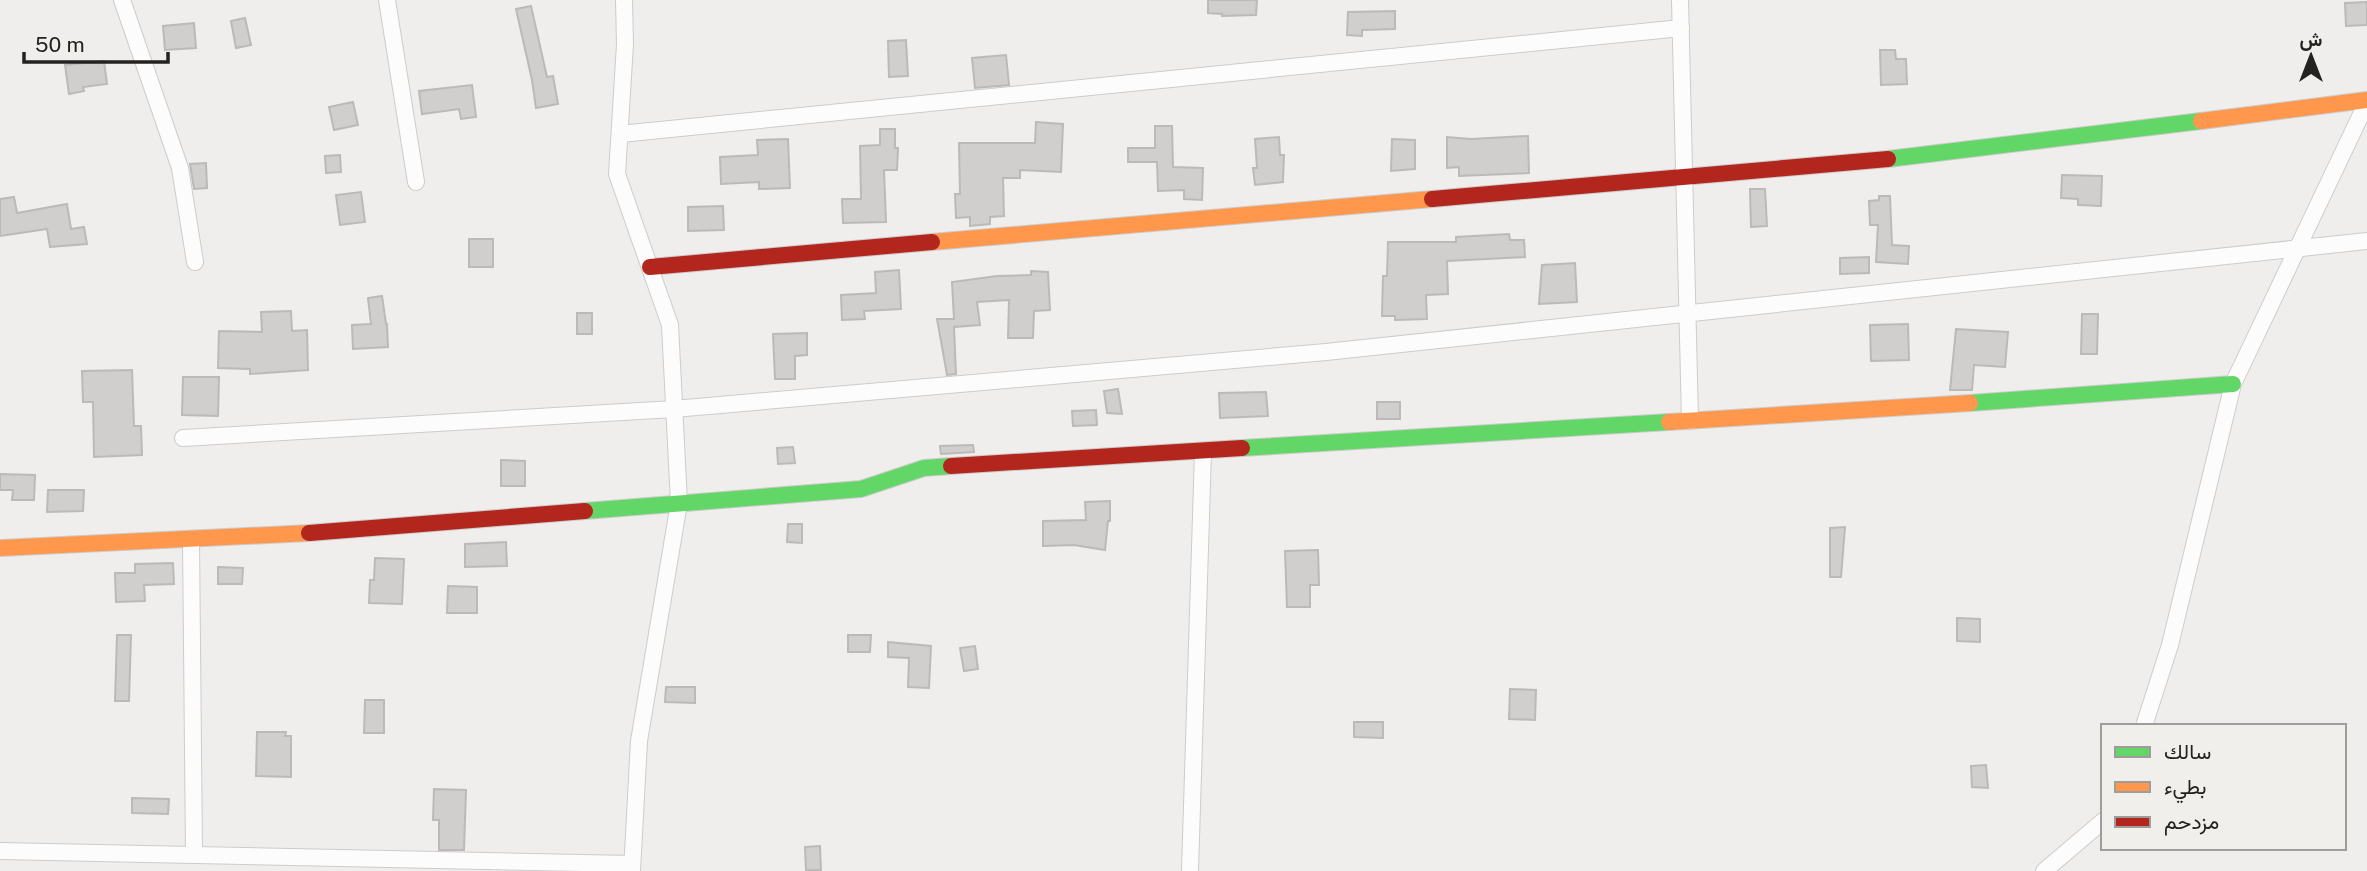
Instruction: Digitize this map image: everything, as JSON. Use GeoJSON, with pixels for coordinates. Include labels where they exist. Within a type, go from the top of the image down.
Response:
{"type":"FeatureCollection","features":[{"type":"Feature","properties":{"kind":"street"},"geometry":{"type":"LineString","coordinates":[[122,0],[180,168],[195,262]]}},
{"type":"Feature","properties":{"kind":"street"},"geometry":{"type":"LineString","coordinates":[[387,0],[416,182]]}},
{"type":"Feature","properties":{"kind":"street"},"geometry":{"type":"LineString","coordinates":[[0,851],[632,868],[639,741],[679,503],[670,325],[617,174],[625,44],[624,0]]}},
{"type":"Feature","properties":{"kind":"street"},"geometry":{"type":"LineString","coordinates":[[1680,0],[1690,421]]}},
{"type":"Feature","properties":{"kind":"street"},"geometry":{"type":"LineString","coordinates":[[620,134],[1681,29]]}},
{"type":"Feature","properties":{"kind":"street"},"geometry":{"type":"LineString","coordinates":[[650,267],[1930,156],[2367,101]]}},
{"type":"Feature","properties":{"kind":"street"},"geometry":{"type":"LineString","coordinates":[[2145,724],[2170,645],[2233,384],[2367,101]]}},
{"type":"Feature","properties":{"kind":"street"},"geometry":{"type":"LineString","coordinates":[[183,438],[674,409],[1326,352],[2367,241]]}},
{"type":"Feature","properties":{"kind":"street"},"geometry":{"type":"LineString","coordinates":[[0,548],[292,534],[861,489],[924,468],[1942,405],[2233,384]]}},
{"type":"Feature","properties":{"kind":"street"},"geometry":{"type":"LineString","coordinates":[[1190,871],[1203,451]]}},
{"type":"Feature","properties":{"kind":"street"},"geometry":{"type":"LineString","coordinates":[[191,539],[194,855]]}},
{"type":"Feature","properties":{"kind":"street"},"geometry":{"type":"LineString","coordinates":[[2044,871],[2101,823]]}},
{"type":"Feature","properties":{"kind":"building"},"geometry":{"type":"Polygon","coordinates":[[[1208,0],[1257,0],[1256,15],[1222,16],[1208,13],[1208,0]]]}},
{"type":"Feature","properties":{"kind":"building"},"geometry":{"type":"Polygon","coordinates":[[[2367,2],[2367,25],[2346,26],[2345,3],[2367,2]]]}},
{"type":"Feature","properties":{"kind":"building"},"geometry":{"type":"Polygon","coordinates":[[[531,6],[547,77],[553,76],[558,104],[536,108],[516,9],[531,6]]]}},
{"type":"Feature","properties":{"kind":"building"},"geometry":{"type":"Polygon","coordinates":[[[1395,11],[1395,29],[1362,30],[1362,36],[1347,35],[1348,12],[1395,11]]]}},
{"type":"Feature","properties":{"kind":"building"},"geometry":{"type":"Polygon","coordinates":[[[245,18],[251,45],[236,48],[231,21],[245,18]]]}},
{"type":"Feature","properties":{"kind":"building"},"geometry":{"type":"Polygon","coordinates":[[[194,23],[196,48],[165,50],[163,26],[194,23]]]}},
{"type":"Feature","properties":{"kind":"building"},"geometry":{"type":"Polygon","coordinates":[[[906,40],[908,76],[889,77],[888,41],[906,40]]]}},
{"type":"Feature","properties":{"kind":"building"},"geometry":{"type":"Polygon","coordinates":[[[1880,50],[1895,50],[1896,59],[1906,59],[1907,84],[1881,85],[1880,50]]]}},
{"type":"Feature","properties":{"kind":"building"},"geometry":{"type":"Polygon","coordinates":[[[1006,55],[1009,85],[975,88],[972,58],[1006,55]]]}},
{"type":"Feature","properties":{"kind":"building"},"geometry":{"type":"Polygon","coordinates":[[[104,61],[107,84],[83,87],[84,91],[69,94],[65,65],[104,61]]]}},
{"type":"Feature","properties":{"kind":"building"},"geometry":{"type":"Polygon","coordinates":[[[472,85],[476,117],[461,119],[459,109],[422,114],[419,91],[472,85]]]}},
{"type":"Feature","properties":{"kind":"building"},"geometry":{"type":"Polygon","coordinates":[[[353,102],[358,125],[334,130],[329,107],[353,102]]]}},
{"type":"Feature","properties":{"kind":"building"},"geometry":{"type":"Polygon","coordinates":[[[1036,122],[1063,124],[1061,172],[1020,170],[1020,178],[1003,178],[1004,216],[990,217],[990,224],[970,226],[970,217],[956,218],[955,194],[960,194],[959,143],[1035,143],[1036,122]]]}},
{"type":"Feature","properties":{"kind":"building"},"geometry":{"type":"Polygon","coordinates":[[[1155,126],[1172,126],[1173,167],[1203,168],[1202,200],[1184,199],[1184,190],[1158,191],[1157,162],[1128,162],[1128,148],[1155,148],[1155,126]]]}},
{"type":"Feature","properties":{"kind":"building"},"geometry":{"type":"Polygon","coordinates":[[[880,129],[895,129],[895,148],[898,148],[897,170],[884,170],[886,222],[843,223],[842,199],[861,199],[860,146],[880,145],[880,129]]]}},
{"type":"Feature","properties":{"kind":"building"},"geometry":{"type":"Polygon","coordinates":[[[1528,136],[1529,173],[1459,176],[1459,167],[1447,168],[1447,137],[1471,139],[1528,136]]]}},
{"type":"Feature","properties":{"kind":"building"},"geometry":{"type":"Polygon","coordinates":[[[1279,137],[1280,155],[1284,155],[1283,182],[1255,185],[1255,139],[1279,137]]]}},
{"type":"Feature","properties":{"kind":"building"},"geometry":{"type":"Polygon","coordinates":[[[788,139],[790,188],[759,189],[759,182],[721,184],[720,157],[758,155],[757,140],[788,139]]]}},
{"type":"Feature","properties":{"kind":"building"},"geometry":{"type":"Polygon","coordinates":[[[1392,139],[1415,140],[1415,169],[1391,171],[1392,139]]]}},
{"type":"Feature","properties":{"kind":"building"},"geometry":{"type":"Polygon","coordinates":[[[340,155],[341,172],[326,173],[325,156],[340,155]]]}},
{"type":"Feature","properties":{"kind":"building"},"geometry":{"type":"Polygon","coordinates":[[[206,163],[207,188],[194,189],[190,164],[206,163]]]}},
{"type":"Feature","properties":{"kind":"building"},"geometry":{"type":"Polygon","coordinates":[[[2062,175],[2102,176],[2101,206],[2078,205],[2078,199],[2061,198],[2062,175]]]}},
{"type":"Feature","properties":{"kind":"building"},"geometry":{"type":"Polygon","coordinates":[[[1750,189],[1765,189],[1767,226],[1751,227],[1750,189]]]}},
{"type":"Feature","properties":{"kind":"building"},"geometry":{"type":"Polygon","coordinates":[[[361,192],[365,222],[340,225],[336,195],[361,192]]]}},
{"type":"Feature","properties":{"kind":"building"},"geometry":{"type":"Polygon","coordinates":[[[1879,196],[1890,196],[1892,245],[1909,246],[1908,264],[1876,262],[1878,225],[1870,225],[1869,201],[1879,200],[1879,196]]]}},
{"type":"Feature","properties":{"kind":"building"},"geometry":{"type":"Polygon","coordinates":[[[14,197],[17,213],[67,204],[71,229],[84,227],[87,244],[50,247],[47,229],[0,236],[0,199],[14,197]]]}},
{"type":"Feature","properties":{"kind":"building"},"geometry":{"type":"Polygon","coordinates":[[[723,206],[724,230],[688,231],[688,207],[723,206]]]}},
{"type":"Feature","properties":{"kind":"building"},"geometry":{"type":"Polygon","coordinates":[[[1509,234],[1510,240],[1524,240],[1525,257],[1447,261],[1448,294],[1426,295],[1427,319],[1395,320],[1395,316],[1382,316],[1383,276],[1387,276],[1388,242],[1456,242],[1456,237],[1509,234]]]}},
{"type":"Feature","properties":{"kind":"building"},"geometry":{"type":"Polygon","coordinates":[[[469,239],[493,239],[493,267],[469,267],[469,239]]]}},
{"type":"Feature","properties":{"kind":"building"},"geometry":{"type":"Polygon","coordinates":[[[1869,257],[1869,273],[1840,274],[1840,258],[1869,257]]]}},
{"type":"Feature","properties":{"kind":"building"},"geometry":{"type":"Polygon","coordinates":[[[1575,263],[1577,302],[1539,304],[1542,265],[1575,263]]]}},
{"type":"Feature","properties":{"kind":"building"},"geometry":{"type":"Polygon","coordinates":[[[899,270],[901,309],[864,311],[865,319],[842,320],[841,295],[876,293],[875,272],[899,270]]]}},
{"type":"Feature","properties":{"kind":"building"},"geometry":{"type":"Polygon","coordinates":[[[1031,271],[1048,272],[1050,310],[1034,311],[1033,338],[1008,338],[1009,300],[977,302],[980,325],[954,327],[956,374],[947,375],[937,319],[954,319],[952,282],[1031,275],[1031,271]]]}},
{"type":"Feature","properties":{"kind":"building"},"geometry":{"type":"Polygon","coordinates":[[[382,296],[388,347],[353,349],[352,325],[371,324],[368,298],[382,296]]]}},
{"type":"Feature","properties":{"kind":"building"},"geometry":{"type":"Polygon","coordinates":[[[291,311],[292,331],[307,330],[308,370],[250,374],[250,369],[218,368],[219,331],[262,332],[261,312],[291,311]]]}},
{"type":"Feature","properties":{"kind":"building"},"geometry":{"type":"Polygon","coordinates":[[[577,313],[592,313],[592,334],[577,334],[577,313]]]}},
{"type":"Feature","properties":{"kind":"building"},"geometry":{"type":"Polygon","coordinates":[[[2082,314],[2098,314],[2097,354],[2081,354],[2082,314]]]}},
{"type":"Feature","properties":{"kind":"building"},"geometry":{"type":"Polygon","coordinates":[[[1908,324],[1909,360],[1871,361],[1870,325],[1908,324]]]}},
{"type":"Feature","properties":{"kind":"building"},"geometry":{"type":"Polygon","coordinates":[[[1956,329],[2008,332],[2005,367],[1974,365],[1972,390],[1950,390],[1956,329]]]}},
{"type":"Feature","properties":{"kind":"building"},"geometry":{"type":"Polygon","coordinates":[[[807,333],[807,355],[795,356],[795,379],[775,379],[773,334],[807,333]]]}},
{"type":"Feature","properties":{"kind":"building"},"geometry":{"type":"Polygon","coordinates":[[[132,370],[134,426],[141,426],[142,455],[94,457],[93,402],[83,402],[82,371],[132,370]]]}},
{"type":"Feature","properties":{"kind":"building"},"geometry":{"type":"Polygon","coordinates":[[[183,377],[219,377],[218,416],[182,415],[183,377]]]}},
{"type":"Feature","properties":{"kind":"building"},"geometry":{"type":"Polygon","coordinates":[[[1118,389],[1122,414],[1107,413],[1104,391],[1118,389]]]}},
{"type":"Feature","properties":{"kind":"building"},"geometry":{"type":"Polygon","coordinates":[[[1266,392],[1268,416],[1220,418],[1219,393],[1266,392]]]}},
{"type":"Feature","properties":{"kind":"building"},"geometry":{"type":"Polygon","coordinates":[[[1377,402],[1400,402],[1400,419],[1377,419],[1377,402]]]}},
{"type":"Feature","properties":{"kind":"building"},"geometry":{"type":"Polygon","coordinates":[[[1096,410],[1097,425],[1073,426],[1072,411],[1096,410]]]}},
{"type":"Feature","properties":{"kind":"building"},"geometry":{"type":"Polygon","coordinates":[[[973,445],[974,452],[941,454],[940,446],[973,445]]]}},
{"type":"Feature","properties":{"kind":"building"},"geometry":{"type":"Polygon","coordinates":[[[793,447],[795,463],[778,464],[777,448],[793,447]]]}},
{"type":"Feature","properties":{"kind":"building"},"geometry":{"type":"Polygon","coordinates":[[[501,460],[525,461],[525,486],[501,486],[501,460]]]}},
{"type":"Feature","properties":{"kind":"building"},"geometry":{"type":"Polygon","coordinates":[[[0,474],[35,475],[34,500],[12,500],[13,490],[0,490],[0,474]]]}},
{"type":"Feature","properties":{"kind":"building"},"geometry":{"type":"Polygon","coordinates":[[[48,490],[84,490],[83,511],[47,512],[48,490]]]}},
{"type":"Feature","properties":{"kind":"building"},"geometry":{"type":"Polygon","coordinates":[[[1110,501],[1105,550],[1074,545],[1043,546],[1043,521],[1086,520],[1085,502],[1110,501]]]}},
{"type":"Feature","properties":{"kind":"building"},"geometry":{"type":"Polygon","coordinates":[[[788,524],[802,524],[802,543],[787,542],[788,524]]]}},
{"type":"Feature","properties":{"kind":"building"},"geometry":{"type":"Polygon","coordinates":[[[1845,527],[1841,577],[1830,577],[1830,528],[1845,527]]]}},
{"type":"Feature","properties":{"kind":"building"},"geometry":{"type":"Polygon","coordinates":[[[506,542],[507,566],[465,567],[465,544],[506,542]]]}},
{"type":"Feature","properties":{"kind":"building"},"geometry":{"type":"Polygon","coordinates":[[[1318,550],[1319,585],[1310,585],[1310,607],[1287,607],[1285,551],[1318,550]]]}},
{"type":"Feature","properties":{"kind":"building"},"geometry":{"type":"Polygon","coordinates":[[[375,558],[404,559],[402,604],[369,603],[375,558]]]}},
{"type":"Feature","properties":{"kind":"building"},"geometry":{"type":"Polygon","coordinates":[[[173,563],[174,584],[144,585],[145,601],[116,602],[115,573],[135,573],[135,564],[173,563]]]}},
{"type":"Feature","properties":{"kind":"building"},"geometry":{"type":"Polygon","coordinates":[[[218,567],[243,568],[242,584],[218,584],[218,567]]]}},
{"type":"Feature","properties":{"kind":"building"},"geometry":{"type":"Polygon","coordinates":[[[448,586],[477,587],[477,613],[447,613],[448,586]]]}},
{"type":"Feature","properties":{"kind":"building"},"geometry":{"type":"Polygon","coordinates":[[[1957,618],[1980,619],[1980,642],[1957,641],[1957,618]]]}},
{"type":"Feature","properties":{"kind":"building"},"geometry":{"type":"Polygon","coordinates":[[[117,635],[131,635],[129,701],[115,701],[117,635]]]}},
{"type":"Feature","properties":{"kind":"building"},"geometry":{"type":"Polygon","coordinates":[[[848,635],[871,635],[870,652],[848,652],[848,635]]]}},
{"type":"Feature","properties":{"kind":"building"},"geometry":{"type":"Polygon","coordinates":[[[888,642],[931,646],[929,688],[908,687],[909,658],[888,657],[888,642]]]}},
{"type":"Feature","properties":{"kind":"building"},"geometry":{"type":"Polygon","coordinates":[[[975,646],[978,669],[964,671],[960,648],[975,646]]]}},
{"type":"Feature","properties":{"kind":"building"},"geometry":{"type":"Polygon","coordinates":[[[666,687],[695,687],[695,703],[665,702],[666,687]]]}},
{"type":"Feature","properties":{"kind":"building"},"geometry":{"type":"Polygon","coordinates":[[[1510,689],[1536,690],[1535,720],[1509,719],[1510,689]]]}},
{"type":"Feature","properties":{"kind":"building"},"geometry":{"type":"Polygon","coordinates":[[[365,700],[384,700],[384,733],[364,733],[365,700]]]}},
{"type":"Feature","properties":{"kind":"building"},"geometry":{"type":"Polygon","coordinates":[[[1354,722],[1383,722],[1383,738],[1354,737],[1354,722]]]}},
{"type":"Feature","properties":{"kind":"building"},"geometry":{"type":"Polygon","coordinates":[[[257,732],[286,732],[285,736],[291,736],[291,777],[256,776],[257,732]]]}},
{"type":"Feature","properties":{"kind":"building"},"geometry":{"type":"Polygon","coordinates":[[[1986,765],[1988,788],[1972,787],[1971,766],[1986,765]]]}},
{"type":"Feature","properties":{"kind":"building"},"geometry":{"type":"Polygon","coordinates":[[[434,789],[466,790],[464,850],[439,850],[439,820],[433,820],[434,789]]]}},
{"type":"Feature","properties":{"kind":"building"},"geometry":{"type":"Polygon","coordinates":[[[132,798],[169,799],[168,814],[132,813],[132,798]]]}},
{"type":"Feature","properties":{"kind":"building"},"geometry":{"type":"Polygon","coordinates":[[[820,846],[821,870],[806,870],[805,847],[820,846]]]}},
{"type":"Feature","properties":{"kind":"traffic: fast"},"geometry":{"type":"LineString","coordinates":[[1888,159],[2201,121]]}},
{"type":"Feature","properties":{"kind":"traffic: fast"},"geometry":{"type":"LineString","coordinates":[[1970,403],[2233,384]]}},
{"type":"Feature","properties":{"kind":"traffic: fast"},"geometry":{"type":"LineString","coordinates":[[1242,448],[1669,422]]}},
{"type":"Feature","properties":{"kind":"traffic: fast"},"geometry":{"type":"LineString","coordinates":[[585,511],[861,489],[924,468],[951,466]]}},
{"type":"Feature","properties":{"kind":"traffic: slow"},"geometry":{"type":"LineString","coordinates":[[2201,121],[2367,100]]}},
{"type":"Feature","properties":{"kind":"traffic: slow"},"geometry":{"type":"LineString","coordinates":[[932,242],[1432,199]]}},
{"type":"Feature","properties":{"kind":"traffic: slow"},"geometry":{"type":"LineString","coordinates":[[1669,422],[1970,403]]}},
{"type":"Feature","properties":{"kind":"traffic: slow"},"geometry":{"type":"LineString","coordinates":[[0,548],[309,533]]}},
{"type":"Feature","properties":{"kind":"traffic: jam"},"geometry":{"type":"LineString","coordinates":[[1432,199],[1888,159]]}},
{"type":"Feature","properties":{"kind":"traffic: jam"},"geometry":{"type":"LineString","coordinates":[[650,267],[932,242]]}},
{"type":"Feature","properties":{"kind":"traffic: jam"},"geometry":{"type":"LineString","coordinates":[[951,466],[1242,448]]}},
{"type":"Feature","properties":{"kind":"traffic: jam"},"geometry":{"type":"LineString","coordinates":[[309,533],[585,511]]}}]}
